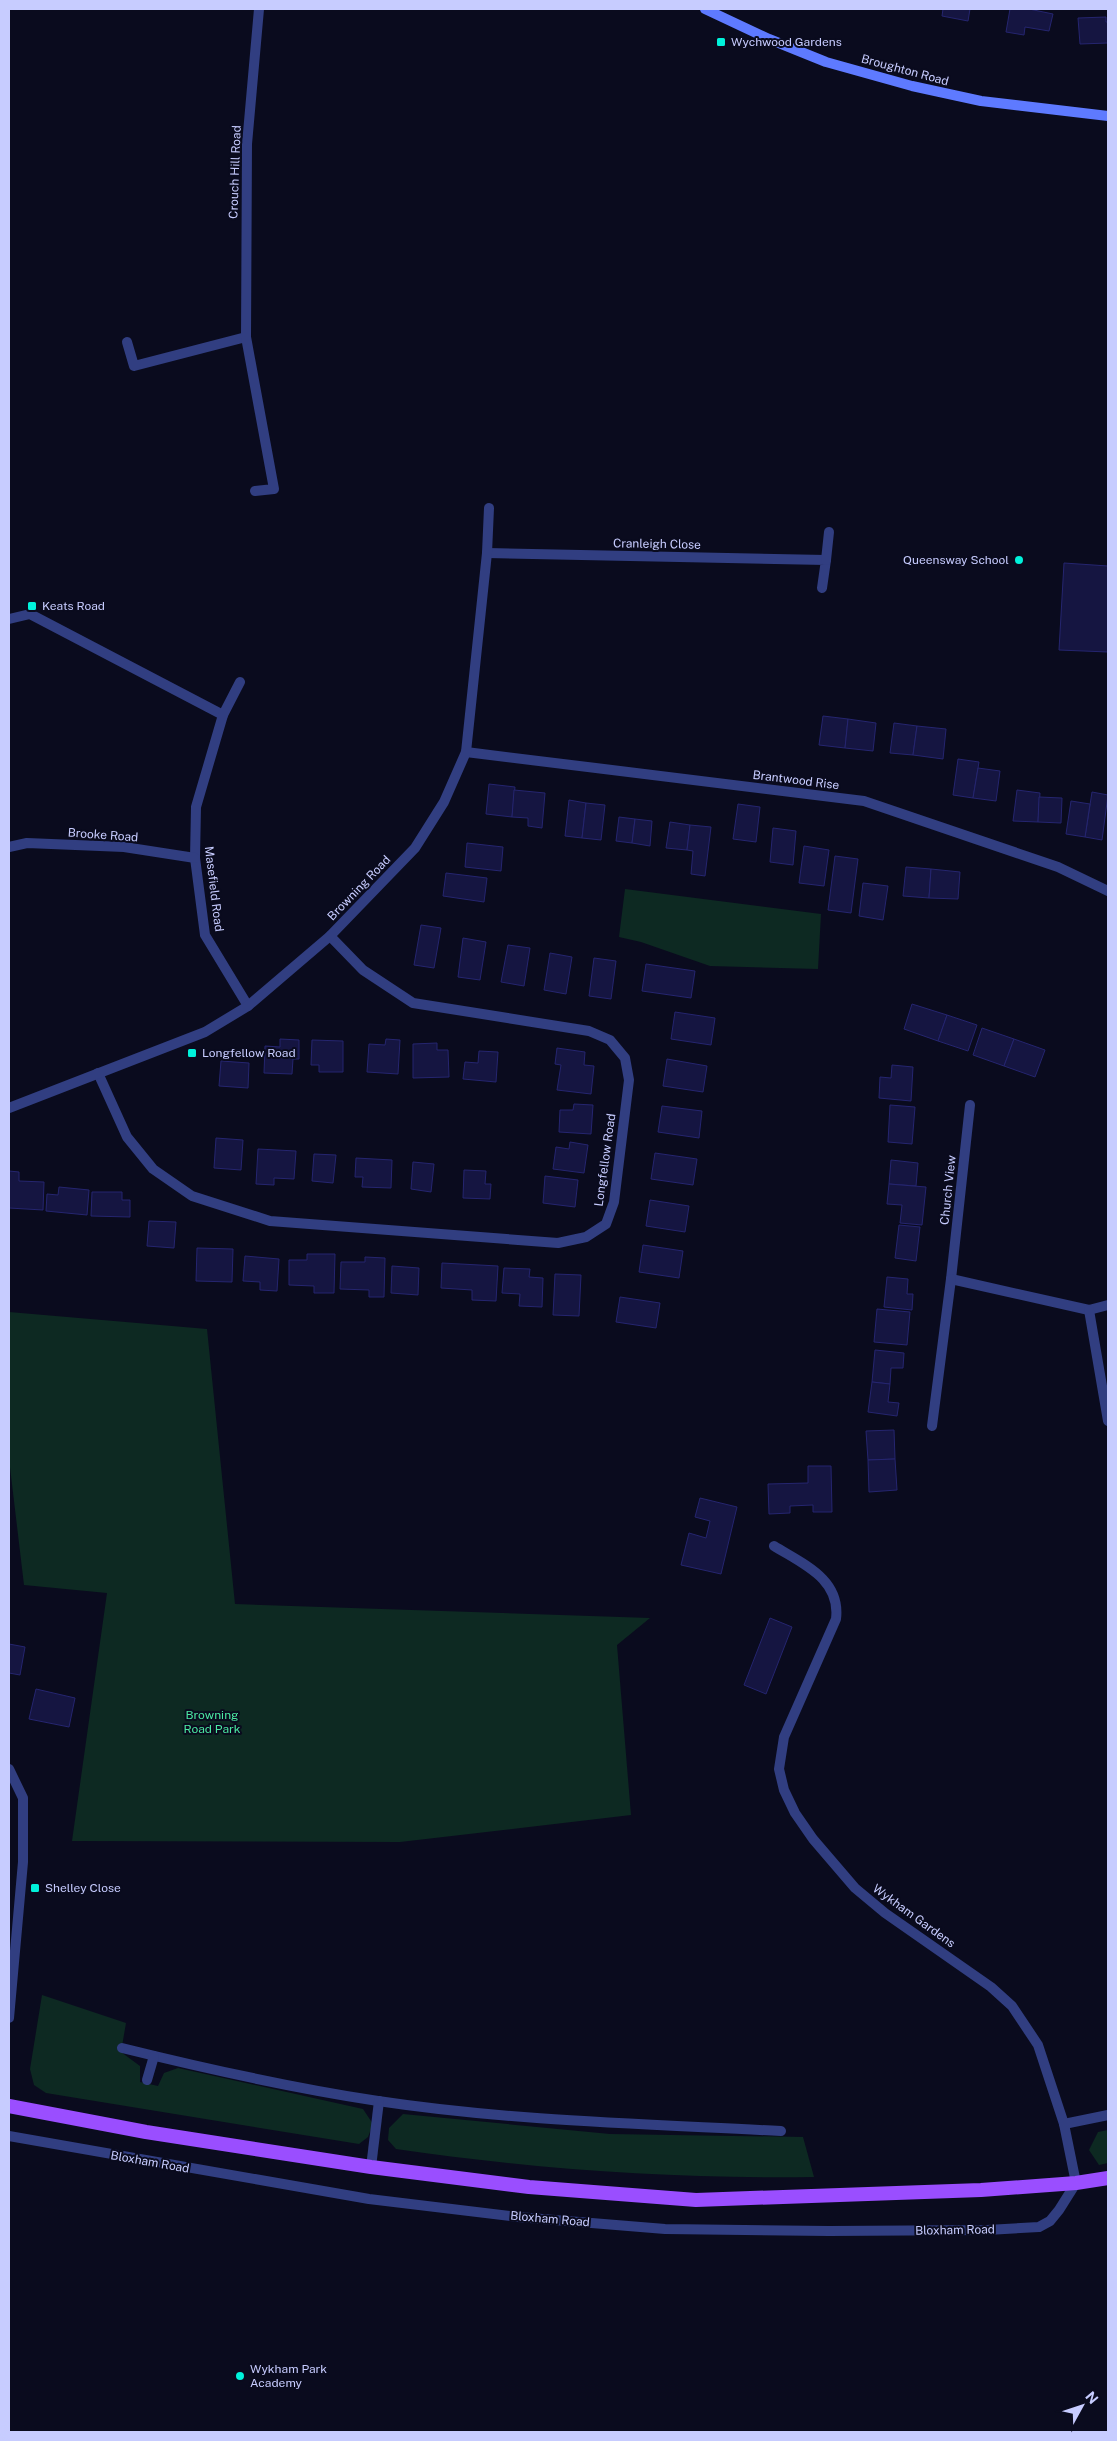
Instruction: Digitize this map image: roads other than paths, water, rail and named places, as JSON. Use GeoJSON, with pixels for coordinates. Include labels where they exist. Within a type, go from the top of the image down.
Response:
{"type":"FeatureCollection","features":[{"type":"Feature","properties":{"kind":"main road","name":"Broughton Road"},"geometry":{"type":"LineString","coordinates":[[706,9],[769,39],[826,62],[912,86],[975,100],[1108,116]]}},
{"type":"Feature","properties":{"kind":"main road"},"geometry":{"type":"LineString","coordinates":[[9,2106],[146,2132],[371,2167],[529,2187],[696,2200],[981,2190],[1076,2183],[1108,2178]]}},
{"type":"Feature","properties":{"kind":"street","name":"Crouch Hill Road"},"geometry":{"type":"LineString","coordinates":[[256,491],[274,489],[246,337],[247,144],[259,9]]}},
{"type":"Feature","properties":{"kind":"street"},"geometry":{"type":"LineString","coordinates":[[127,342],[134,366],[246,337]]}},
{"type":"Feature","properties":{"kind":"street","name":"Browning Road"},"geometry":{"type":"LineString","coordinates":[[9,1108],[98,1072],[206,1032],[248,1006],[330,936],[415,848],[444,802],[466,752],[487,553],[489,508]]}},
{"type":"Feature","properties":{"kind":"street"},"geometry":{"type":"LineString","coordinates":[[822,588],[829,532]]}},
{"type":"Feature","properties":{"kind":"street","name":"Cranleigh Close"},"geometry":{"type":"LineString","coordinates":[[487,553],[826,560]]}},
{"type":"Feature","properties":{"kind":"street"},"geometry":{"type":"LineString","coordinates":[[9,619],[30,614],[223,715]]}},
{"type":"Feature","properties":{"kind":"street","name":"Masefield Road"},"geometry":{"type":"LineString","coordinates":[[240,682],[223,715],[196,807],[195,858],[206,935],[248,1006]]}},
{"type":"Feature","properties":{"kind":"street","name":"Brantwood Rise"},"geometry":{"type":"LineString","coordinates":[[466,752],[864,801],[1058,867],[1108,891]]}},
{"type":"Feature","properties":{"kind":"street","name":"Brooke Road"},"geometry":{"type":"LineString","coordinates":[[9,847],[27,843],[124,847],[195,858]]}},
{"type":"Feature","properties":{"kind":"street","name":"Longfellow Road"},"geometry":{"type":"LineString","coordinates":[[98,1072],[127,1137],[153,1169],[192,1196],[270,1221],[558,1242],[586,1237],[606,1224],[614,1202],[629,1080],[625,1058],[610,1040],[589,1031],[413,1002],[363,970],[330,936]]}},
{"type":"Feature","properties":{"kind":"street","name":"Church View"},"geometry":{"type":"LineString","coordinates":[[932,1426],[970,1105]]}},
{"type":"Feature","properties":{"kind":"street"},"geometry":{"type":"LineString","coordinates":[[951,1278],[1089,1310],[1108,1305]]}},
{"type":"Feature","properties":{"kind":"street"},"geometry":{"type":"LineString","coordinates":[[1089,1310],[1108,1421]]}},
{"type":"Feature","properties":{"kind":"street","name":"Wykham Gardens"},"geometry":{"type":"LineString","coordinates":[[774,1546],[827,1582],[834,1594],[837,1610],[836,1619],[784,1737],[779,1768],[784,1790],[795,1814],[813,1839],[855,1888],[885,1913],[991,1987],[1012,2006],[1038,2045],[1064,2124]]}},
{"type":"Feature","properties":{"kind":"street"},"geometry":{"type":"LineString","coordinates":[[9,1769],[22,1798],[23,1862],[9,2018]]}},
{"type":"Feature","properties":{"kind":"street"},"geometry":{"type":"LineString","coordinates":[[122,2048],[254,2080],[380,2101],[525,2117],[781,2131]]}},
{"type":"Feature","properties":{"kind":"street"},"geometry":{"type":"LineString","coordinates":[[147,2080],[154,2056]]}},
{"type":"Feature","properties":{"kind":"street"},"geometry":{"type":"LineString","coordinates":[[371,2167],[380,2101]]}},
{"type":"Feature","properties":{"kind":"street"},"geometry":{"type":"LineString","coordinates":[[1076,2183],[1064,2124],[1108,2115]]}},
{"type":"Feature","properties":{"kind":"street","name":"Bloxham Road"},"geometry":{"type":"LineString","coordinates":[[9,2136],[369,2199],[518,2217],[665,2229],[829,2231],[987,2230],[1039,2227],[1050,2221],[1076,2183]]}},
{"type":"Feature","properties":{"kind":"place","name":"Wychwood Gardens"},"geometry":{"type":"Point","coordinates":[721,42]}},
{"type":"Feature","properties":{"kind":"place","name":"Queensway School"},"geometry":{"type":"Point","coordinates":[1019,560]}},
{"type":"Feature","properties":{"kind":"place","name":"Keats Road"},"geometry":{"type":"Point","coordinates":[32,606]}},
{"type":"Feature","properties":{"kind":"place","name":"Longfellow Road"},"geometry":{"type":"Point","coordinates":[192,1053]}},
{"type":"Feature","properties":{"kind":"place","name":"Shelley Close"},"geometry":{"type":"Point","coordinates":[35,1888]}},
{"type":"Feature","properties":{"kind":"place","name":"Wykham Park Academy"},"geometry":{"type":"Point","coordinates":[240,2376]}},
{"type":"Feature","properties":{"kind":"park label","name":"Browning Road Park"},"geometry":{"type":"Point","coordinates":[212,1722]}}]}
